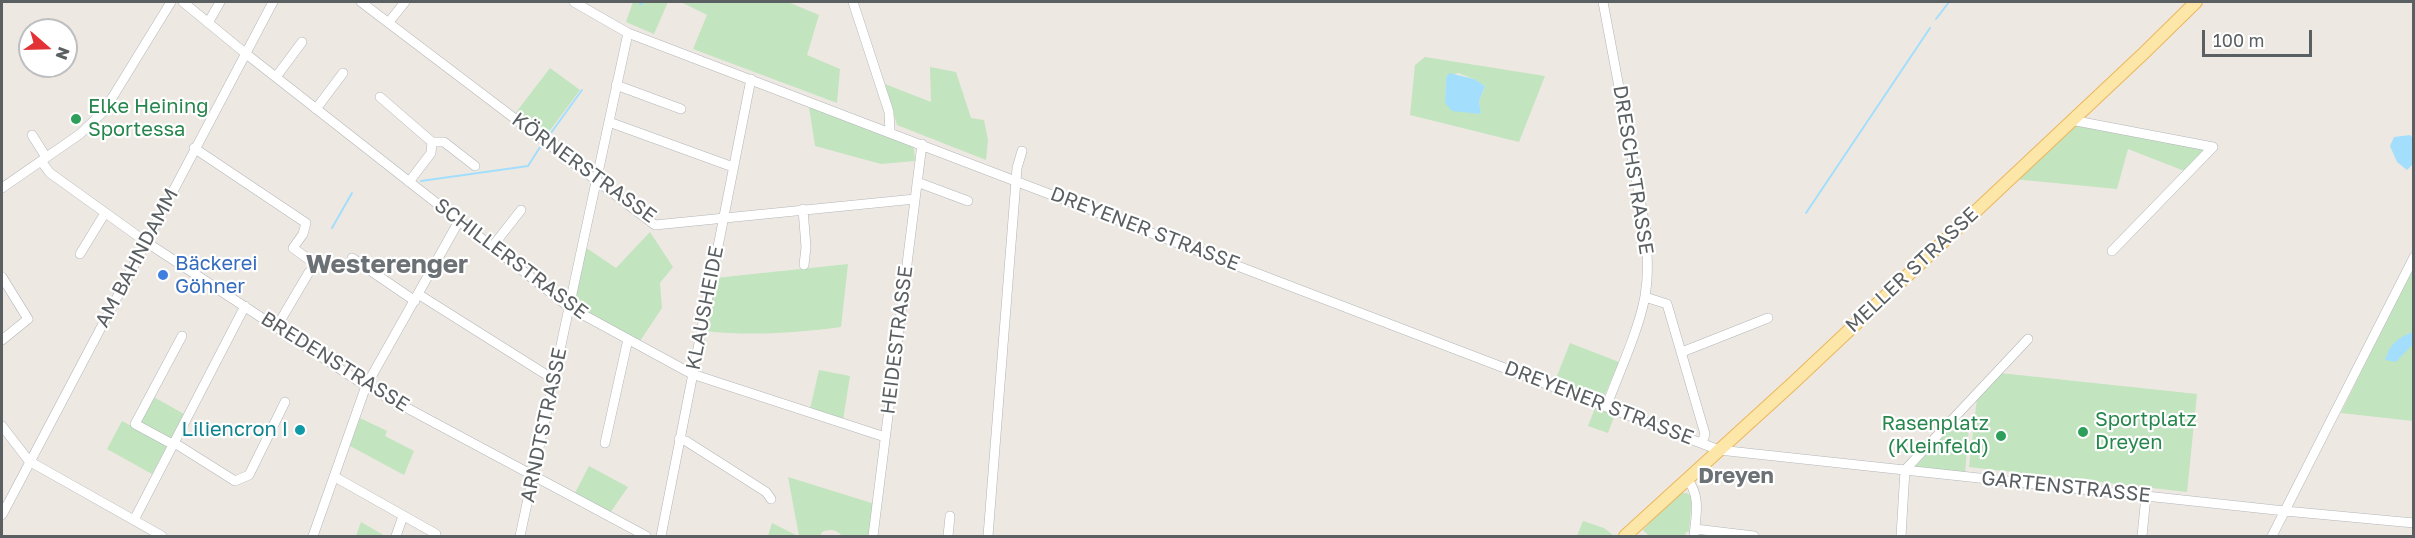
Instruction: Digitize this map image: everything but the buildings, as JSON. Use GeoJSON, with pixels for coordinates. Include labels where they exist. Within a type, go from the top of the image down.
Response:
{"type":"FeatureCollection","features":[{"type":"Feature","properties":{"kind":"main road","name":"MELLER STRASSE"},"geometry":{"type":"LineString","coordinates":[[1625,537],[1793,383],[2196,2]]}},
{"type":"Feature","properties":{"kind":"street"},"geometry":{"type":"LineString","coordinates":[[2,188],[80,134],[104,111],[171,2]]}},
{"type":"Feature","properties":{"kind":"street","name":"SCHILLERSTRASSE"},"geometry":{"type":"LineString","coordinates":[[183,2],[244,53],[569,308],[692,374],[885,437]]}},
{"type":"Feature","properties":{"kind":"street"},"geometry":{"type":"LineString","coordinates":[[208,23],[220,2]]}},
{"type":"Feature","properties":{"kind":"street","name":"AM BAHNDAMM"},"geometry":{"type":"LineString","coordinates":[[2,515],[244,53],[273,2]]}},
{"type":"Feature","properties":{"kind":"street","name":"KÖRNERSTRASSE"},"geometry":{"type":"LineString","coordinates":[[361,2],[655,225],[915,199]]}},
{"type":"Feature","properties":{"kind":"street"},"geometry":{"type":"LineString","coordinates":[[389,22],[405,2]]}},
{"type":"Feature","properties":{"kind":"street","name":"DREYENER STRASSE"},"geometry":{"type":"LineString","coordinates":[[574,2],[628,33],[1607,405],[1719,450]]}},
{"type":"Feature","properties":{"kind":"street"},"geometry":{"type":"LineString","coordinates":[[853,2],[889,112],[890,132]]}},
{"type":"Feature","properties":{"kind":"street","name":"DRESCHSTRASSE"},"geometry":{"type":"LineString","coordinates":[[1603,2],[1646,231],[1648,264],[1645,297],[1607,405]]}},
{"type":"Feature","properties":{"kind":"street","name":"ARNDTSTRASSE"},"geometry":{"type":"LineString","coordinates":[[520,537],[628,33]]}},
{"type":"Feature","properties":{"kind":"street"},"geometry":{"type":"LineString","coordinates":[[276,77],[302,42]]}},
{"type":"Feature","properties":{"kind":"street"},"geometry":{"type":"LineString","coordinates":[[316,109],[343,73]]}},
{"type":"Feature","properties":{"kind":"street","name":"KLAUSHEIDE"},"geometry":{"type":"LineString","coordinates":[[661,537],[751,79]]}},
{"type":"Feature","properties":{"kind":"street"},"geometry":{"type":"LineString","coordinates":[[616,85],[681,109]]}},
{"type":"Feature","properties":{"kind":"street"},"geometry":{"type":"LineString","coordinates":[[380,97],[432,142],[444,142],[475,166]]}},
{"type":"Feature","properties":{"kind":"street"},"geometry":{"type":"LineString","coordinates":[[2071,120],[2213,147],[2112,251]]}},
{"type":"Feature","properties":{"kind":"street"},"geometry":{"type":"LineString","coordinates":[[609,122],[733,167]]}},
{"type":"Feature","properties":{"kind":"street","name":"BREDENSTRASSE"},"geometry":{"type":"LineString","coordinates":[[32,135],[50,173],[146,242],[366,386],[646,537]]}},
{"type":"Feature","properties":{"kind":"street"},"geometry":{"type":"LineString","coordinates":[[409,182],[431,153],[432,142]]}},
{"type":"Feature","properties":{"kind":"street","name":"HEIDESTRASSE"},"geometry":{"type":"LineString","coordinates":[[873,537],[922,144]]}},
{"type":"Feature","properties":{"kind":"street"},"geometry":{"type":"LineString","coordinates":[[194,148],[306,223],[303,234],[293,248],[310,261]]}},
{"type":"Feature","properties":{"kind":"street"},"geometry":{"type":"LineString","coordinates":[[988,537],[1017,168],[1022,151]]}},
{"type":"Feature","properties":{"kind":"street"},"geometry":{"type":"LineString","coordinates":[[917,182],[968,201]]}},
{"type":"Feature","properties":{"kind":"street"},"geometry":{"type":"LineString","coordinates":[[803,209],[806,247],[804,265]]}},
{"type":"Feature","properties":{"kind":"street"},"geometry":{"type":"LineString","coordinates":[[492,247],[521,210]]}},
{"type":"Feature","properties":{"kind":"street"},"geometry":{"type":"LineString","coordinates":[[80,254],[105,213]]}},
{"type":"Feature","properties":{"kind":"street"},"geometry":{"type":"LineString","coordinates":[[313,537],[366,386],[459,221]]}},
{"type":"Feature","properties":{"kind":"street"},"geometry":{"type":"LineString","coordinates":[[2272,537],[2414,257]]}},
{"type":"Feature","properties":{"kind":"street"},"geometry":{"type":"LineString","coordinates":[[352,258],[553,379]]}},
{"type":"Feature","properties":{"kind":"street"},"geometry":{"type":"LineString","coordinates":[[276,327],[309,272]]}},
{"type":"Feature","properties":{"kind":"street"},"geometry":{"type":"LineString","coordinates":[[2,278],[27,319],[2,339]]}},
{"type":"Feature","properties":{"kind":"street"},"geometry":{"type":"LineString","coordinates":[[1645,297],[1667,304],[1705,434],[1702,443]]}},
{"type":"Feature","properties":{"kind":"street"},"geometry":{"type":"LineString","coordinates":[[134,520],[245,306]]}},
{"type":"Feature","properties":{"kind":"street"},"geometry":{"type":"LineString","coordinates":[[1682,352],[1768,318]]}},
{"type":"Feature","properties":{"kind":"street"},"geometry":{"type":"LineString","coordinates":[[182,336],[135,424],[173,443],[235,481],[249,475],[285,402]]}},
{"type":"Feature","properties":{"kind":"street"},"geometry":{"type":"LineString","coordinates":[[605,443],[628,339]]}},
{"type":"Feature","properties":{"kind":"street"},"geometry":{"type":"LineString","coordinates":[[1901,537],[1905,470],[2028,339]]}},
{"type":"Feature","properties":{"kind":"street"},"geometry":{"type":"LineString","coordinates":[[2,426],[29,461],[162,537]]}},
{"type":"Feature","properties":{"kind":"street"},"geometry":{"type":"LineString","coordinates":[[679,439],[766,492],[771,499]]}},
{"type":"Feature","properties":{"kind":"street","name":"GARTENSTRASSE"},"geometry":{"type":"LineString","coordinates":[[1719,450],[2414,523]]}},
{"type":"Feature","properties":{"kind":"street"},"geometry":{"type":"LineString","coordinates":[[335,477],[436,534],[436,537]]}},
{"type":"Feature","properties":{"kind":"street"},"geometry":{"type":"LineString","coordinates":[[1687,479],[1697,499],[1694,533],[1754,537]]}},
{"type":"Feature","properties":{"kind":"street"},"geometry":{"type":"LineString","coordinates":[[2142,537],[2146,496]]}},
{"type":"Feature","properties":{"kind":"street"},"geometry":{"type":"LineString","coordinates":[[396,537],[403,516]]}},
{"type":"Feature","properties":{"kind":"street"},"geometry":{"type":"LineString","coordinates":[[948,537],[950,516]]}},
{"type":"Feature","properties":{"kind":"green space"},"geometry":{"type":"Polygon","coordinates":[[[633,2],[668,2],[654,34],[626,22],[633,2]]]}},
{"type":"Feature","properties":{"kind":"green space"},"geometry":{"type":"Polygon","coordinates":[[[681,2],[788,2],[819,15],[807,55],[840,69],[837,103],[693,49],[707,15],[681,2]]]}},
{"type":"Feature","properties":{"kind":"green space"},"geometry":{"type":"Polygon","coordinates":[[[1425,57],[1545,76],[1519,142],[1410,115],[1415,65],[1425,57]],[[1458,73],[1446,78],[1445,103],[1481,114],[1479,101],[1485,86],[1458,73]]]}},
{"type":"Feature","properties":{"kind":"green space"},"geometry":{"type":"Polygon","coordinates":[[[930,67],[956,72],[971,118],[984,120],[988,140],[986,160],[897,125],[885,84],[931,102],[930,67]]]}},
{"type":"Feature","properties":{"kind":"green space"},"geometry":{"type":"Polygon","coordinates":[[[550,68],[580,90],[545,137],[514,115],[550,68]]]}},
{"type":"Feature","properties":{"kind":"green space"},"geometry":{"type":"Polygon","coordinates":[[[809,107],[911,144],[915,161],[881,164],[815,146],[809,107]]]}},
{"type":"Feature","properties":{"kind":"green space"},"geometry":{"type":"Polygon","coordinates":[[[2076,124],[2208,148],[2187,172],[2128,149],[2117,189],[2013,179],[2076,124]]]}},
{"type":"Feature","properties":{"kind":"green space"},"geometry":{"type":"Polygon","coordinates":[[[650,232],[673,267],[660,283],[662,308],[640,341],[574,305],[585,247],[616,268],[650,232]]]}},
{"type":"Feature","properties":{"kind":"green space"},"geometry":{"type":"Polygon","coordinates":[[[848,264],[841,327],[773,333],[705,331],[715,278],[848,264]]]}},
{"type":"Feature","properties":{"kind":"green space"},"geometry":{"type":"Polygon","coordinates":[[[2413,266],[2413,421],[2341,413],[2413,266]]]}},
{"type":"Feature","properties":{"kind":"green space"},"geometry":{"type":"Polygon","coordinates":[[[1570,343],[1619,362],[1599,408],[1615,414],[1608,433],[1588,426],[1595,408],[1551,391],[1570,343]]]}},
{"type":"Feature","properties":{"kind":"green space"},"geometry":{"type":"Polygon","coordinates":[[[819,370],[850,376],[843,420],[810,409],[819,370]]]}},
{"type":"Feature","properties":{"kind":"green space","name":"Sportplatz Dreyen"},"geometry":{"type":"Polygon","coordinates":[[[2000,373],[2197,394],[2187,492],[1969,467],[1977,398],[2000,373]]]}},
{"type":"Feature","properties":{"kind":"green space"},"geometry":{"type":"Polygon","coordinates":[[[152,396],[184,414],[152,474],[107,449],[122,421],[135,428],[152,396]]]}},
{"type":"Feature","properties":{"kind":"green space"},"geometry":{"type":"Polygon","coordinates":[[[360,418],[387,431],[385,436],[414,451],[404,475],[350,446],[360,418]]]}},
{"type":"Feature","properties":{"kind":"green space"},"geometry":{"type":"Polygon","coordinates":[[[1954,425],[1969,427],[1965,473],[1915,467],[1954,425]]]}},
{"type":"Feature","properties":{"kind":"green space"},"geometry":{"type":"Polygon","coordinates":[[[589,466],[628,487],[610,513],[574,495],[589,466]]]}},
{"type":"Feature","properties":{"kind":"green space"},"geometry":{"type":"Polygon","coordinates":[[[788,477],[875,504],[871,536],[842,536],[830,530],[822,532],[820,536],[799,536],[788,477]]]}},
{"type":"Feature","properties":{"kind":"green space"},"geometry":{"type":"Polygon","coordinates":[[[1678,493],[1687,493],[1692,497],[1689,532],[1686,532],[1685,536],[1649,536],[1643,530],[1678,493]]]}},
{"type":"Feature","properties":{"kind":"green space"},"geometry":{"type":"Polygon","coordinates":[[[1583,521],[1604,528],[1614,536],[1577,536],[1583,521]]]}},
{"type":"Feature","properties":{"kind":"green space"},"geometry":{"type":"Polygon","coordinates":[[[361,522],[385,536],[356,536],[361,522]]]}},
{"type":"Feature","properties":{"kind":"green space"},"geometry":{"type":"Polygon","coordinates":[[[772,523],[798,536],[768,536],[772,523]]]}},
{"type":"Feature","properties":{"kind":"water"},"geometry":{"type":"Polygon","coordinates":[[[1449,73],[1474,79],[1485,86],[1479,101],[1481,114],[1452,111],[1445,103],[1446,78],[1449,73]]]}},
{"type":"Feature","properties":{"kind":"water"},"geometry":{"type":"Polygon","coordinates":[[[2410,135],[2413,138],[2413,164],[2407,170],[2397,162],[2390,146],[2394,137],[2410,135]]]}},
{"type":"Feature","properties":{"kind":"water"},"geometry":{"type":"Polygon","coordinates":[[[2413,332],[2413,344],[2396,362],[2385,360],[2395,342],[2413,332]]]}},
{"type":"Feature","properties":{"kind":"waterway"},"geometry":{"type":"LineString","coordinates":[[640,5],[643,2]]}},
{"type":"Feature","properties":{"kind":"waterway"},"geometry":{"type":"LineString","coordinates":[[1936,19],[1949,2]]}},
{"type":"Feature","properties":{"kind":"waterway"},"geometry":{"type":"LineString","coordinates":[[1806,213],[1930,28]]}},
{"type":"Feature","properties":{"kind":"waterway"},"geometry":{"type":"LineString","coordinates":[[548,137],[582,90]]}},
{"type":"Feature","properties":{"kind":"waterway"},"geometry":{"type":"LineString","coordinates":[[421,181],[528,166],[542,144]]}},
{"type":"Feature","properties":{"kind":"waterway"},"geometry":{"type":"LineString","coordinates":[[332,228],[352,193]]}},
{"type":"Feature","properties":{"kind":"place","name":"Elke Heining Sportessa"},"geometry":{"type":"Point","coordinates":[76,119]}},
{"type":"Feature","properties":{"kind":"place","name":"Bäckerei Göhner"},"geometry":{"type":"Point","coordinates":[163,275]}},
{"type":"Feature","properties":{"kind":"place","name":"Liliencron I"},"geometry":{"type":"Point","coordinates":[300,430]}},
{"type":"Feature","properties":{"kind":"place","name":"Sportplatz Dreyen"},"geometry":{"type":"Point","coordinates":[2083,432]}},
{"type":"Feature","properties":{"kind":"place","name":"Rasenplatz (Kleinfeld)"},"geometry":{"type":"Point","coordinates":[2001,436]}},
{"type":"Feature","properties":{"kind":"district","name":"Westerenger"},"geometry":{"type":"Point","coordinates":[387,265]}},
{"type":"Feature","properties":{"kind":"district","name":"Dreyen"},"geometry":{"type":"Point","coordinates":[1736,476]}}]}
